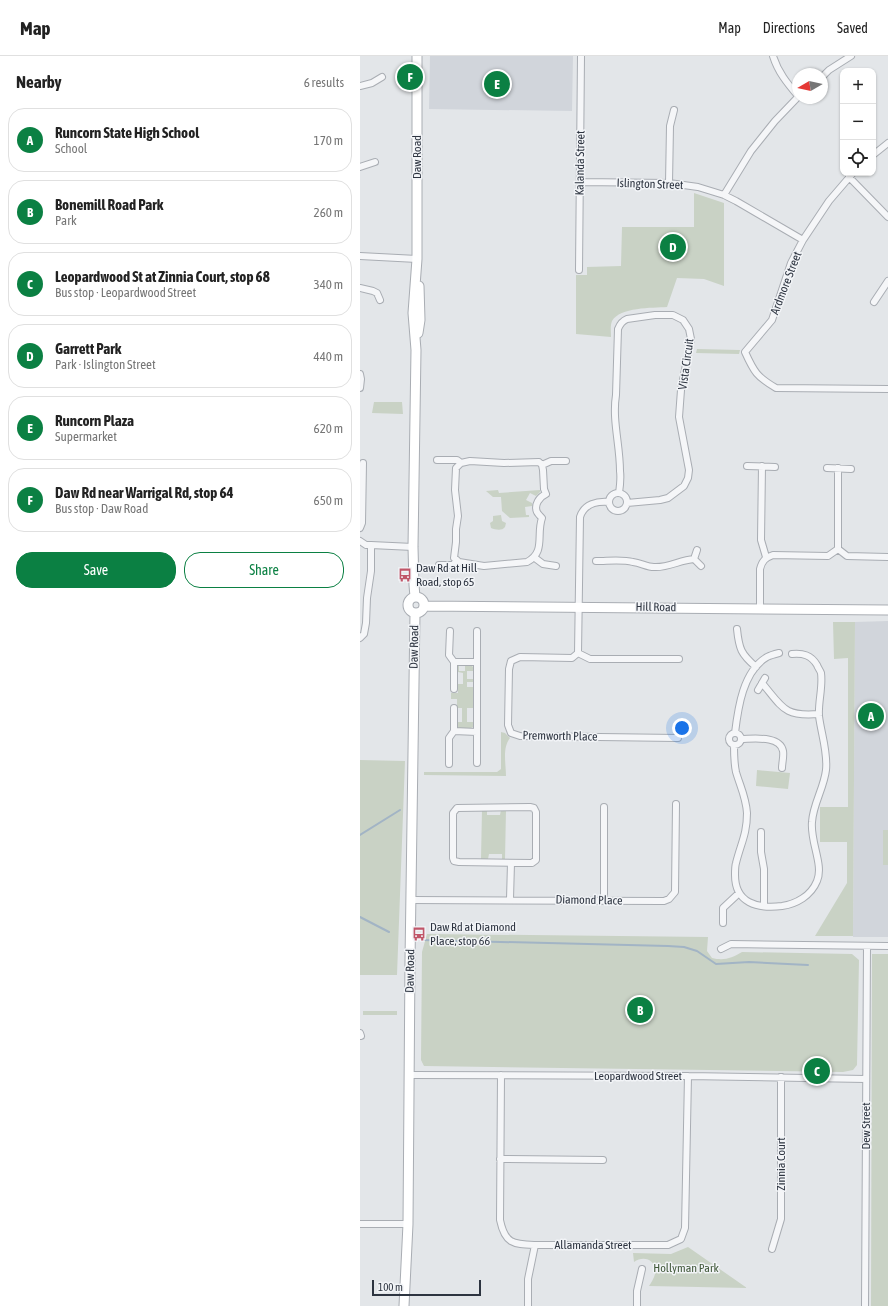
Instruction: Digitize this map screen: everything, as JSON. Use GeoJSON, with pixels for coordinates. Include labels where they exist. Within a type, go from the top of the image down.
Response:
{"type":"FeatureCollection","features":[{"type":"Feature","properties":{"kind":"street","name":"Daw Road"},"geometry":{"type":"LineString","coordinates":[[417,56],[417,258],[413,307],[416,350],[413,547],[415,597],[411,599],[408,604],[409,608],[415,612],[420,612],[424,606]]}},
{"type":"Feature","properties":{"kind":"street","name":"Kalanda Street"},"geometry":{"type":"LineString","coordinates":[[579,270],[582,56]]}},
{"type":"Feature","properties":{"kind":"street"},"geometry":{"type":"LineString","coordinates":[[773,56],[776,67],[792,90]]}},
{"type":"Feature","properties":{"kind":"street"},"geometry":{"type":"LineString","coordinates":[[828,71],[851,56]]}},
{"type":"Feature","properties":{"kind":"street"},"geometry":{"type":"LineString","coordinates":[[360,86],[372,83],[382,77]]}},
{"type":"Feature","properties":{"kind":"street"},"geometry":{"type":"LineString","coordinates":[[724,195],[751,151],[775,121],[792,103]]}},
{"type":"Feature","properties":{"kind":"street"},"geometry":{"type":"LineString","coordinates":[[669,183],[670,126],[674,110]]}},
{"type":"Feature","properties":{"kind":"street"},"geometry":{"type":"LineString","coordinates":[[876,153],[888,143]]}},
{"type":"Feature","properties":{"kind":"street"},"geometry":{"type":"LineString","coordinates":[[360,167],[376,162]]}},
{"type":"Feature","properties":{"kind":"street","name":"Ardmore Street"},"geometry":{"type":"LineString","coordinates":[[850,176],[829,201],[803,240],[792,263],[772,320],[745,352],[754,371],[763,381],[776,388],[888,389]]}},
{"type":"Feature","properties":{"kind":"street"},"geometry":{"type":"LineString","coordinates":[[852,176],[888,218]]}},
{"type":"Feature","properties":{"kind":"street","name":"Islington Street"},"geometry":{"type":"LineString","coordinates":[[580,182],[669,183],[698,187],[724,195],[803,240]]}},
{"type":"Feature","properties":{"kind":"street"},"geometry":{"type":"LineString","coordinates":[[360,256],[417,258]]}},
{"type":"Feature","properties":{"kind":"street"},"geometry":{"type":"LineString","coordinates":[[874,302],[888,281]]}},
{"type":"Feature","properties":{"kind":"street"},"geometry":{"type":"LineString","coordinates":[[360,288],[373,291],[378,294],[380,300]]}},
{"type":"Feature","properties":{"kind":"street","name":"Vista Circuit"},"geometry":{"type":"LineString","coordinates":[[619,493],[620,471],[614,404],[616,395],[618,329],[620,324],[627,319],[655,315],[673,315],[683,320],[689,329],[691,339],[679,417],[689,470],[688,478],[684,486],[668,498],[627,503]]}},
{"type":"Feature","properties":{"kind":"street"},"geometry":{"type":"LineString","coordinates":[[360,374],[360,388]]}},
{"type":"Feature","properties":{"kind":"street"},"geometry":{"type":"LineString","coordinates":[[437,460],[457,460],[461,463]]}},
{"type":"Feature","properties":{"kind":"street"},"geometry":{"type":"LineString","coordinates":[[470,461],[504,463],[534,461],[542,465],[544,470],[544,489],[546,494],[542,496],[536,504],[537,512],[542,518],[539,525],[539,550],[535,558],[527,562],[484,566],[459,562],[454,558],[458,516],[455,490],[456,468],[461,463],[470,461]]}},
{"type":"Feature","properties":{"kind":"street"},"geometry":{"type":"LineString","coordinates":[[542,465],[551,461],[566,461]]}},
{"type":"Feature","properties":{"kind":"street"},"geometry":{"type":"LineString","coordinates":[[360,528],[362,523],[363,462]]}},
{"type":"Feature","properties":{"kind":"street"},"geometry":{"type":"LineString","coordinates":[[747,466],[775,466]]}},
{"type":"Feature","properties":{"kind":"street"},"geometry":{"type":"LineString","coordinates":[[762,466],[761,540],[766,557]]}},
{"type":"Feature","properties":{"kind":"street"},"geometry":{"type":"LineString","coordinates":[[827,468],[851,468]]}},
{"type":"Feature","properties":{"kind":"street"},"geometry":{"type":"LineString","coordinates":[[838,468],[838,549]]}},
{"type":"Feature","properties":{"kind":"street"},"geometry":{"type":"LineString","coordinates":[[619,493],[626,498],[627,503],[625,508],[617,511],[610,507],[609,502],[611,496],[619,493]]}},
{"type":"Feature","properties":{"kind":"street"},"geometry":{"type":"LineString","coordinates":[[609,502],[594,503],[586,507],[580,517],[578,653],[590,659],[679,660]]}},
{"type":"Feature","properties":{"kind":"street"},"geometry":{"type":"LineString","coordinates":[[360,540],[371,545],[413,547]]}},
{"type":"Feature","properties":{"kind":"street"},"geometry":{"type":"LineString","coordinates":[[360,638],[364,634],[366,623],[367,598],[371,571],[371,545]]}},
{"type":"Feature","properties":{"kind":"street"},"geometry":{"type":"LineString","coordinates":[[760,609],[760,568],[766,557],[773,555],[828,556],[838,549]]}},
{"type":"Feature","properties":{"kind":"street"},"geometry":{"type":"LineString","coordinates":[[838,549],[847,556],[888,557]]}},
{"type":"Feature","properties":{"kind":"street"},"geometry":{"type":"LineString","coordinates":[[694,559],[697,550]]}},
{"type":"Feature","properties":{"kind":"street"},"geometry":{"type":"LineString","coordinates":[[535,558],[543,564],[556,566]]}},
{"type":"Feature","properties":{"kind":"street"},"geometry":{"type":"LineString","coordinates":[[596,561],[634,562],[655,567],[666,566],[687,559],[694,559],[702,566]]}},
{"type":"Feature","properties":{"kind":"street"},"geometry":{"type":"LineString","coordinates":[[439,565],[453,564],[457,560]]}},
{"type":"Feature","properties":{"kind":"street"},"geometry":{"type":"LineString","coordinates":[[415,597],[422,599],[424,606]]}},
{"type":"Feature","properties":{"kind":"street","name":"Hill Road"},"geometry":{"type":"LineString","coordinates":[[424,606],[579,606],[888,610]]}},
{"type":"Feature","properties":{"kind":"street","name":"Daw Road"},"geometry":{"type":"LineString","coordinates":[[404,1306],[408,1224],[415,612]]}},
{"type":"Feature","properties":{"kind":"street"},"geometry":{"type":"LineString","coordinates":[[737,630],[738,643],[745,658],[756,666]]}},
{"type":"Feature","properties":{"kind":"street"},"geometry":{"type":"LineString","coordinates":[[450,631],[449,655],[454,662],[454,689]]}},
{"type":"Feature","properties":{"kind":"street"},"geometry":{"type":"LineString","coordinates":[[477,631],[477,763]]}},
{"type":"Feature","properties":{"kind":"street","name":"Premworth Place"},"geometry":{"type":"LineString","coordinates":[[578,653],[572,658],[520,658],[511,661],[509,669],[508,725],[511,733],[520,736],[678,738]]}},
{"type":"Feature","properties":{"kind":"street"},"geometry":{"type":"LineString","coordinates":[[779,653],[768,657],[756,666],[747,681],[737,712],[735,733],[732,734],[729,739],[730,743],[734,745],[736,773],[743,790],[747,818],[744,840],[735,864],[735,880],[738,894],[750,903],[764,906],[788,905],[801,900],[810,893],[817,882],[820,871],[813,844],[812,822],[826,770],[825,749],[819,714],[821,672],[814,661],[807,655],[799,653],[792,654]]}},
{"type":"Feature","properties":{"kind":"street"},"geometry":{"type":"LineString","coordinates":[[454,662],[476,662]]}},
{"type":"Feature","properties":{"kind":"street"},"geometry":{"type":"LineString","coordinates":[[758,690],[764,681],[778,703],[787,711],[798,714],[819,714]]}},
{"type":"Feature","properties":{"kind":"street"},"geometry":{"type":"LineString","coordinates":[[449,764],[449,738],[454,731],[454,708]]}},
{"type":"Feature","properties":{"kind":"street"},"geometry":{"type":"LineString","coordinates":[[454,731],[477,732]]}},
{"type":"Feature","properties":{"kind":"street"},"geometry":{"type":"LineString","coordinates":[[735,733],[740,736],[741,739]]}},
{"type":"Feature","properties":{"kind":"street"},"geometry":{"type":"LineString","coordinates":[[734,745],[739,744],[741,739]]}},
{"type":"Feature","properties":{"kind":"street"},"geometry":{"type":"LineString","coordinates":[[741,739],[770,739],[779,744],[783,751],[782,768]]}},
{"type":"Feature","properties":{"kind":"street","name":"Diamond Place"},"geometry":{"type":"LineString","coordinates":[[412,900],[510,899],[664,901],[669,899],[675,892],[676,804]]}},
{"type":"Feature","properties":{"kind":"street"},"geometry":{"type":"LineString","coordinates":[[604,807],[604,900]]}},
{"type":"Feature","properties":{"kind":"street"},"geometry":{"type":"LineString","coordinates":[[457,808],[534,808],[536,812],[536,860],[532,863],[511,863],[454,861],[452,843],[452,813],[454,810],[457,808]]}},
{"type":"Feature","properties":{"kind":"street"},"geometry":{"type":"LineString","coordinates":[[761,832],[761,852],[764,869],[764,906]]}},
{"type":"Feature","properties":{"kind":"street"},"geometry":{"type":"LineString","coordinates":[[510,899],[511,863]]}},
{"type":"Feature","properties":{"kind":"street"},"geometry":{"type":"LineString","coordinates":[[723,923],[723,908],[738,894]]}},
{"type":"Feature","properties":{"kind":"street"},"geometry":{"type":"LineString","coordinates":[[721,949],[731,944],[888,946]]}},
{"type":"Feature","properties":{"kind":"street","name":"Dew Street"},"geometry":{"type":"LineString","coordinates":[[865,1306],[867,946]]}},
{"type":"Feature","properties":{"kind":"street","name":"Leopardwood Street"},"geometry":{"type":"LineString","coordinates":[[409,1075],[688,1076],[866,1079]]}},
{"type":"Feature","properties":{"kind":"street","name":"Allamanda Street"},"geometry":{"type":"LineString","coordinates":[[501,1075],[500,1220],[502,1232],[508,1239],[516,1244],[535,1245],[668,1245],[682,1239],[685,1228],[688,1076]]}},
{"type":"Feature","properties":{"kind":"street","name":"Zinnia Court"},"geometry":{"type":"LineString","coordinates":[[772,1249],[781,1219],[781,1078]]}},
{"type":"Feature","properties":{"kind":"street"},"geometry":{"type":"LineString","coordinates":[[500,1159],[603,1160]]}},
{"type":"Feature","properties":{"kind":"street"},"geometry":{"type":"LineString","coordinates":[[360,1224],[408,1224]]}},
{"type":"Feature","properties":{"kind":"street"},"geometry":{"type":"LineString","coordinates":[[528,1306],[528,1279],[535,1245]]}},
{"type":"Feature","properties":{"kind":"street"},"geometry":{"type":"LineString","coordinates":[[638,1306],[638,1291],[642,1269]]}},
{"type":"Feature","properties":{"kind":"shaded area"},"geometry":{"type":"Polygon","coordinates":[[[430,56],[573,56],[572,111],[429,109],[430,56]]]}},
{"type":"Feature","properties":{"kind":"shaded area"},"geometry":{"type":"Polygon","coordinates":[[[888,621],[888,937],[853,937],[855,622],[888,621]]]}},
{"type":"Feature","properties":{"kind":"green space"},"geometry":{"type":"Polygon","coordinates":[[[694,193],[724,203],[724,286],[704,279],[677,278],[667,307],[637,309],[616,316],[612,321],[611,337],[576,334],[576,275],[587,275],[587,267],[621,266],[622,227],[694,227],[694,193]]]}},
{"type":"Feature","properties":{"kind":"green space"},"geometry":{"type":"Polygon","coordinates":[[[697,349],[740,350],[739,354],[696,353],[697,349]]]}},
{"type":"Feature","properties":{"kind":"green space"},"geometry":{"type":"Polygon","coordinates":[[[374,402],[402,402],[403,414],[372,413],[374,402]]]}},
{"type":"Feature","properties":{"kind":"green space"},"geometry":{"type":"Polygon","coordinates":[[[498,490],[499,493],[540,490],[540,492],[536,496],[530,493],[526,500],[532,503],[532,506],[525,507],[526,515],[529,515],[529,517],[510,518],[502,511],[501,497],[493,497],[486,491],[498,490]]]}},
{"type":"Feature","properties":{"kind":"green space"},"geometry":{"type":"Polygon","coordinates":[[[501,515],[502,521],[506,523],[505,527],[499,530],[491,528],[490,523],[493,521],[493,516],[501,515]]]}},
{"type":"Feature","properties":{"kind":"green space"},"geometry":{"type":"Polygon","coordinates":[[[833,622],[855,622],[853,936],[815,936],[847,883],[847,842],[820,842],[820,807],[848,807],[848,658],[834,659],[833,622]]]}},
{"type":"Feature","properties":{"kind":"green space"},"geometry":{"type":"Polygon","coordinates":[[[458,665],[459,671],[465,671],[465,665],[471,665],[473,667],[473,671],[467,671],[467,679],[473,679],[473,682],[467,682],[467,687],[473,687],[473,708],[467,708],[467,722],[473,722],[473,727],[471,728],[457,727],[457,722],[462,722],[462,708],[457,708],[457,699],[451,699],[451,693],[458,693],[458,684],[463,684],[463,673],[458,672],[458,665]]]}},
{"type":"Feature","properties":{"kind":"green space"},"geometry":{"type":"Polygon","coordinates":[[[501,732],[505,733],[510,738],[505,751],[506,776],[424,775],[424,772],[497,772],[501,769],[501,732]]]}},
{"type":"Feature","properties":{"kind":"green space"},"geometry":{"type":"Polygon","coordinates":[[[360,760],[405,761],[397,975],[360,975],[360,760]]]}},
{"type":"Feature","properties":{"kind":"green space"},"geometry":{"type":"Polygon","coordinates":[[[757,770],[790,773],[788,789],[756,786],[757,770]]]}},
{"type":"Feature","properties":{"kind":"green space"},"geometry":{"type":"Polygon","coordinates":[[[482,810],[487,810],[487,815],[500,815],[501,810],[506,810],[505,859],[502,859],[502,854],[489,854],[488,859],[481,859],[482,810]]]}},
{"type":"Feature","properties":{"kind":"green space"},"geometry":{"type":"Polygon","coordinates":[[[883,830],[888,830],[888,865],[883,865],[883,830]]]}},
{"type":"Feature","properties":{"kind":"green space"},"geometry":{"type":"Polygon","coordinates":[[[427,934],[708,937],[707,951],[712,958],[720,959],[731,957],[742,952],[852,954],[859,960],[857,1065],[853,1070],[843,1072],[424,1066],[421,1060],[422,952],[427,934]]]}},
{"type":"Feature","properties":{"kind":"green space"},"geometry":{"type":"Polygon","coordinates":[[[872,954],[888,954],[888,1306],[871,1306],[872,954]]]}},
{"type":"Feature","properties":{"kind":"green space"},"geometry":{"type":"Polygon","coordinates":[[[363,1011],[397,1011],[397,1015],[363,1015],[363,1011]]]}},
{"type":"Feature","properties":{"kind":"green space","name":"Hollyman Park"},"geometry":{"type":"Polygon","coordinates":[[[688,1247],[747,1288],[649,1286],[655,1274],[654,1265],[646,1259],[634,1262],[633,1253],[671,1254],[688,1247]]]}},
{"type":"Feature","properties":{"kind":"waterway"},"geometry":{"type":"LineString","coordinates":[[360,835],[400,810]]}},
{"type":"Feature","properties":{"kind":"waterway"},"geometry":{"type":"LineString","coordinates":[[360,917],[389,932]]}},
{"type":"Feature","properties":{"kind":"waterway"},"geometry":{"type":"LineString","coordinates":[[423,940],[684,947],[697,951],[716,964],[749,962],[808,965]]}},
{"type":"Feature","properties":{"kind":"place","name":"Daw Rd near Warrigal Rd, stop 64"},"geometry":{"type":"Point","coordinates":[410,77]}},
{"type":"Feature","properties":{"kind":"place","name":"Runcorn Plaza"},"geometry":{"type":"Point","coordinates":[497,84]}},
{"type":"Feature","properties":{"kind":"place","name":"Garrett Park"},"geometry":{"type":"Point","coordinates":[673,247]}},
{"type":"Feature","properties":{"kind":"place","name":"Daw Rd at Hill Road, stop 65"},"geometry":{"type":"Point","coordinates":[405,575]}},
{"type":"Feature","properties":{"kind":"place","name":"Runcorn State High School"},"geometry":{"type":"Point","coordinates":[871,716]}},
{"type":"Feature","properties":{"kind":"place","name":"Daw Rd at Diamond Place, stop 66"},"geometry":{"type":"Point","coordinates":[419,934]}},
{"type":"Feature","properties":{"kind":"place","name":"Bonemill Road Park"},"geometry":{"type":"Point","coordinates":[640,1010]}},
{"type":"Feature","properties":{"kind":"place","name":"Leopardwood St at Zinnia Court, stop 68"},"geometry":{"type":"Point","coordinates":[817,1071]}}]}
